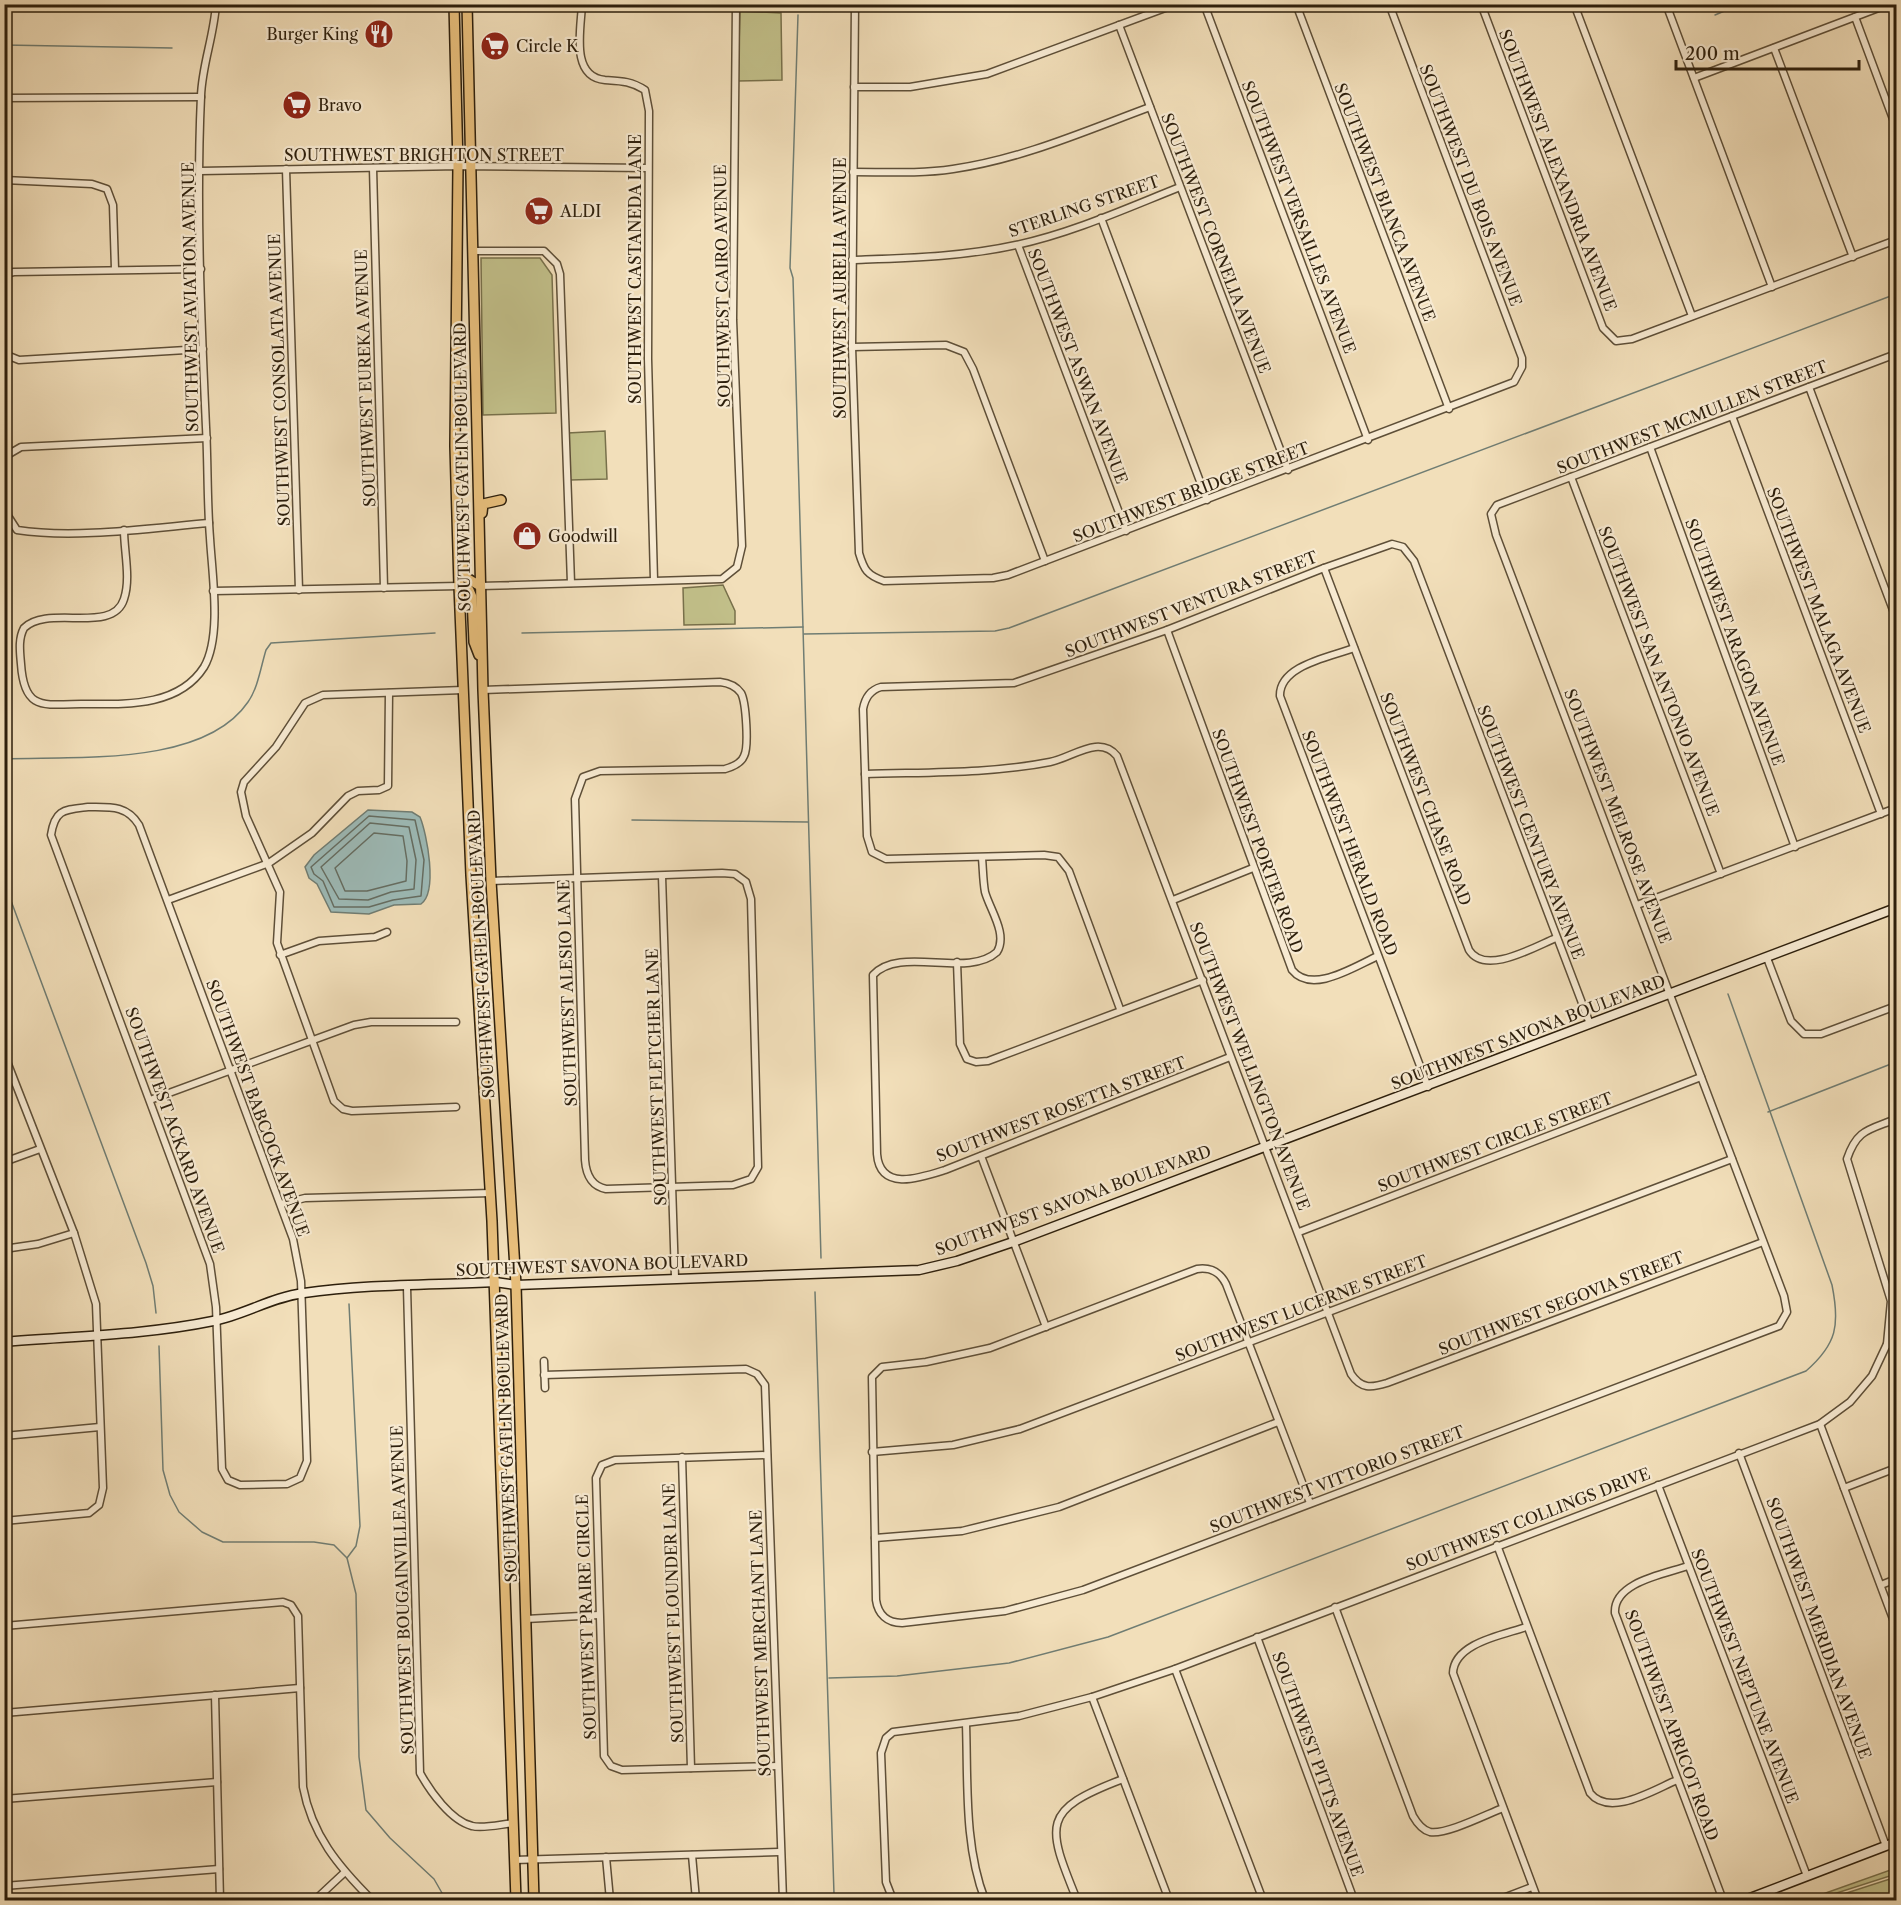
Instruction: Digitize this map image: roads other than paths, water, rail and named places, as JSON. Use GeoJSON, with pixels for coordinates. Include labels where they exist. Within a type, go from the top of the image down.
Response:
{"type":"FeatureCollection","features":[{"type":"Feature","properties":{"kind":"main road","name":"SOUTHWEST GATLIN BOULEVARD"},"geometry":{"type":"LineString","coordinates":[[454,4],[458,166],[455,446],[459,586],[471,875],[495,1282],[516,1900]]}},
{"type":"Feature","properties":{"kind":"main road","name":"SOUTHWEST GATLIN BOULEVARD"},"geometry":{"type":"LineString","coordinates":[[466,4],[472,166],[482,663],[491,881],[516,1285],[534,1900]]}},
{"type":"Feature","properties":{"kind":"main road"},"geometry":{"type":"LineString","coordinates":[[478,492],[484,497],[497,497],[501,500],[482,505],[483,551],[479,566]]}},
{"type":"Feature","properties":{"kind":"main road"},"geometry":{"type":"LineString","coordinates":[[457,516],[462,528],[464,573],[469,580],[480,586]]}},
{"type":"Feature","properties":{"kind":"main road"},"geometry":{"type":"LineString","coordinates":[[459,586],[469,590],[472,597],[474,642],[482,663]]}},
{"type":"Feature","properties":{"kind":"street","name":"SOUTHWEST AVIATION AVENUE"},"geometry":{"type":"LineString","coordinates":[[124,530],[126,584],[124,601],[119,609],[100,617],[43,618],[24,628],[21,637],[22,680],[29,698],[40,704],[156,701],[181,690],[203,668],[212,648],[213,591],[203,349],[200,171],[201,97],[213,37],[216,4]]}},
{"type":"Feature","properties":{"kind":"street","name":"SOUTHWEST CASTANEDA LANE"},"geometry":{"type":"LineString","coordinates":[[582,4],[580,59],[588,75],[601,80],[633,82],[645,90],[649,111],[648,359],[654,580]]}},
{"type":"Feature","properties":{"kind":"street","name":"SOUTHWEST CAIRO AVENUE"},"geometry":{"type":"LineString","coordinates":[[654,580],[722,579],[736,567],[742,546],[733,320],[736,4]]}},
{"type":"Feature","properties":{"kind":"street","name":"SOUTHWEST AURELIA AVENUE"},"geometry":{"type":"LineString","coordinates":[[855,4],[852,347],[859,553],[864,570]]}},
{"type":"Feature","properties":{"kind":"street"},"geometry":{"type":"LineString","coordinates":[[854,87],[910,87],[961,80],[1006,68],[1176,4]]}},
{"type":"Feature","properties":{"kind":"street","name":"SOUTHWEST VERSAILLES AVENUE"},"geometry":{"type":"LineString","coordinates":[[1204,4],[1368,440]]}},
{"type":"Feature","properties":{"kind":"street","name":"SOUTHWEST BIANCA AVENUE"},"geometry":{"type":"LineString","coordinates":[[1296,4],[1449,409]]}},
{"type":"Feature","properties":{"kind":"street","name":"SOUTHWEST DU BOIS AVENUE"},"geometry":{"type":"LineString","coordinates":[[1389,4],[1522,358],[1519,376]]}},
{"type":"Feature","properties":{"kind":"street","name":"SOUTHWEST ALEXANDRIA AVENUE"},"geometry":{"type":"LineString","coordinates":[[1481,4],[1603,328],[1616,341],[1632,339],[1692,316]]}},
{"type":"Feature","properties":{"kind":"street"},"geometry":{"type":"LineString","coordinates":[[1575,4],[1692,316],[1896,240]]}},
{"type":"Feature","properties":{"kind":"street"},"geometry":{"type":"LineString","coordinates":[[1666,4],[1772,287]]}},
{"type":"Feature","properties":{"kind":"street"},"geometry":{"type":"LineString","coordinates":[[1694,78],[1888,4]]}},
{"type":"Feature","properties":{"kind":"street"},"geometry":{"type":"LineString","coordinates":[[1855,17],[1896,127]]}},
{"type":"Feature","properties":{"kind":"street","name":"SOUTHWEST CORNELIA AVENUE"},"geometry":{"type":"LineString","coordinates":[[1119,25],[1288,470]]}},
{"type":"Feature","properties":{"kind":"street"},"geometry":{"type":"LineString","coordinates":[[1774,48],[1852,257]]}},
{"type":"Feature","properties":{"kind":"street"},"geometry":{"type":"LineString","coordinates":[[4,98],[201,97]]}},
{"type":"Feature","properties":{"kind":"street"},"geometry":{"type":"LineString","coordinates":[[852,172],[930,171],[997,160],[1035,150],[1150,107]]}},
{"type":"Feature","properties":{"kind":"street","name":"SOUTHWEST BRIGHTON STREET"},"geometry":{"type":"LineString","coordinates":[[200,171],[458,166],[648,168]]}},
{"type":"Feature","properties":{"kind":"street","name":"SOUTHWEST EUREKA AVENUE"},"geometry":{"type":"LineString","coordinates":[[373,168],[384,588]]}},
{"type":"Feature","properties":{"kind":"street","name":"SOUTHWEST CONSOLATA AVENUE"},"geometry":{"type":"LineString","coordinates":[[286,170],[299,590]]}},
{"type":"Feature","properties":{"kind":"street"},"geometry":{"type":"LineString","coordinates":[[4,180],[92,184],[107,189],[113,205],[115,269]]}},
{"type":"Feature","properties":{"kind":"street","name":"STERLING STREET"},"geometry":{"type":"LineString","coordinates":[[852,260],[952,255],[1018,245],[1101,218],[1180,187]]}},
{"type":"Feature","properties":{"kind":"street"},"geometry":{"type":"LineString","coordinates":[[1101,218],[1208,500]]}},
{"type":"Feature","properties":{"kind":"street","name":"SOUTHWEST ASWAN AVENUE"},"geometry":{"type":"LineString","coordinates":[[1018,245],[1126,531]]}},
{"type":"Feature","properties":{"kind":"street"},"geometry":{"type":"LineString","coordinates":[[473,251],[544,252],[557,264],[560,274],[571,583]]}},
{"type":"Feature","properties":{"kind":"street"},"geometry":{"type":"LineString","coordinates":[[4,274],[115,269],[201,269]]}},
{"type":"Feature","properties":{"kind":"street"},"geometry":{"type":"LineString","coordinates":[[852,347],[946,345],[964,352],[974,369],[1045,561]]}},
{"type":"Feature","properties":{"kind":"street"},"geometry":{"type":"LineString","coordinates":[[4,354],[19,360],[203,349]]}},
{"type":"Feature","properties":{"kind":"street","name":"SOUTHWEST MCMULLEN STREET"},"geometry":{"type":"LineString","coordinates":[[1497,505],[1896,356]]}},
{"type":"Feature","properties":{"kind":"street","name":"SOUTHWEST BRIDGE STREET"},"geometry":{"type":"LineString","coordinates":[[864,570],[872,577],[884,581],[993,578],[1126,531],[1449,409],[1508,386],[1519,376]]}},
{"type":"Feature","properties":{"kind":"street"},"geometry":{"type":"LineString","coordinates":[[1809,387],[1896,618]]}},
{"type":"Feature","properties":{"kind":"street","name":"SOUTHWEST MALAGA AVENUE"},"geometry":{"type":"LineString","coordinates":[[1732,416],[1881,814]]}},
{"type":"Feature","properties":{"kind":"street"},"geometry":{"type":"LineString","coordinates":[[4,463],[9,454],[21,447],[207,438]]}},
{"type":"Feature","properties":{"kind":"street","name":"SOUTHWEST ARAGON AVENUE"},"geometry":{"type":"LineString","coordinates":[[1650,447],[1795,847]]}},
{"type":"Feature","properties":{"kind":"street"},"geometry":{"type":"LineString","coordinates":[[4,472],[8,516],[17,530],[34,532],[124,530],[209,523]]}},
{"type":"Feature","properties":{"kind":"street","name":"SOUTHWEST SAN ANTONIO AVENUE"},"geometry":{"type":"LineString","coordinates":[[1570,477],[1721,874]]}},
{"type":"Feature","properties":{"kind":"street","name":"SOUTHWEST MELROSE AVENUE"},"geometry":{"type":"LineString","coordinates":[[1497,505],[1491,514],[1496,535],[1671,993],[1787,1307]]}},
{"type":"Feature","properties":{"kind":"street","name":"SOUTHWEST VENTURA STREET"},"geometry":{"type":"LineString","coordinates":[[865,774],[863,709],[869,694],[876,689],[1014,683],[1167,630],[1386,545],[1403,547],[1414,561],[1447,649]]}},
{"type":"Feature","properties":{"kind":"street","name":"SOUTHWEST CHASE ROAD"},"geometry":{"type":"LineString","coordinates":[[1324,568],[1471,954],[1479,960],[1489,962],[1556,938]]}},
{"type":"Feature","properties":{"kind":"street"},"geometry":{"type":"LineString","coordinates":[[480,586],[654,580]]}},
{"type":"Feature","properties":{"kind":"street"},"geometry":{"type":"LineString","coordinates":[[213,591],[459,586]]}},
{"type":"Feature","properties":{"kind":"street","name":"SOUTHWEST PORTER ROAD"},"geometry":{"type":"LineString","coordinates":[[1167,630],[1289,965],[1299,978],[1317,981],[1378,956]]}},
{"type":"Feature","properties":{"kind":"street","name":"SOUTHWEST HERALD ROAD"},"geometry":{"type":"LineString","coordinates":[[1354,648],[1294,671],[1284,679],[1281,696],[1428,1087]]}},
{"type":"Feature","properties":{"kind":"street","name":"SOUTHWEST CENTURY AVENUE"},"geometry":{"type":"LineString","coordinates":[[1447,649],[1590,1024]]}},
{"type":"Feature","properties":{"kind":"street","name":"SOUTHWEST ALESIO LANE"},"geometry":{"type":"LineString","coordinates":[[483,690],[728,683],[737,689],[743,698],[746,729],[745,755],[734,766],[725,769],[600,771],[583,777],[575,799],[585,1160],[588,1175],[594,1183],[606,1189],[673,1187]]}},
{"type":"Feature","properties":{"kind":"street"},"geometry":{"type":"LineString","coordinates":[[456,1107],[352,1111],[343,1109],[332,1096],[280,955],[276,935],[280,892],[269,863],[246,816],[241,792],[244,782],[276,747],[305,703],[323,695],[463,690]]}},
{"type":"Feature","properties":{"kind":"street"},"geometry":{"type":"LineString","coordinates":[[168,900],[269,863],[312,833],[348,796],[358,791],[379,790],[388,786],[389,693]]}},
{"type":"Feature","properties":{"kind":"street","name":"SOUTHWEST WELLINGTON AVENUE"},"geometry":{"type":"LineString","coordinates":[[865,774],[1001,770],[1053,762],[1097,746],[1111,750],[1121,763],[1351,1374],[1357,1382],[1368,1387]]}},
{"type":"Feature","properties":{"kind":"street"},"geometry":{"type":"LineString","coordinates":[[865,774],[868,843],[876,855],[886,859],[1052,855],[1062,861],[1069,871],[1120,1009]]}},
{"type":"Feature","properties":{"kind":"street","name":"SOUTHWEST ACKARD AVENUE"},"geometry":{"type":"LineString","coordinates":[[132,814],[119,807],[68,809],[53,819],[51,835],[210,1264],[216,1321],[220,1463],[228,1480]]}},
{"type":"Feature","properties":{"kind":"street"},"geometry":{"type":"LineString","coordinates":[[1637,905],[1896,808]]}},
{"type":"Feature","properties":{"kind":"street","name":"SOUTHWEST BABCOCK AVENUE"},"geometry":{"type":"LineString","coordinates":[[132,814],[140,825],[230,1073],[281,1204],[297,1255],[301,1293],[307,1461],[300,1478],[287,1484],[240,1485],[228,1480]]}},
{"type":"Feature","properties":{"kind":"street"},"geometry":{"type":"LineString","coordinates":[[982,858],[985,889],[1000,933],[1000,947],[987,958],[957,962],[960,1044],[964,1055],[971,1061],[988,1061],[1120,1009],[1203,980]]}},
{"type":"Feature","properties":{"kind":"street"},"geometry":{"type":"LineString","coordinates":[[1173,900],[1253,868]]}},
{"type":"Feature","properties":{"kind":"street"},"geometry":{"type":"LineString","coordinates":[[491,881],[730,874],[743,879],[748,885],[751,899],[757,1173],[739,1185],[673,1187]]}},
{"type":"Feature","properties":{"kind":"street","name":"SOUTHWEST FLETCHER LANE"},"geometry":{"type":"LineString","coordinates":[[662,876],[675,1277]]}},
{"type":"Feature","properties":{"kind":"street","name":"SOUTHWEST SAVONA BOULEVARD"},"geometry":{"type":"LineString","coordinates":[[4,1342],[170,1329],[216,1321],[269,1301],[301,1293],[495,1282],[516,1285],[675,1277],[919,1270],[957,1261],[1013,1242],[1428,1087],[1896,908]]}},
{"type":"Feature","properties":{"kind":"street"},"geometry":{"type":"LineString","coordinates":[[280,955],[319,940],[375,937],[387,932]]}},
{"type":"Feature","properties":{"kind":"street"},"geometry":{"type":"LineString","coordinates":[[1767,958],[1791,1021],[1804,1034],[1821,1034],[1896,1006]]}},
{"type":"Feature","properties":{"kind":"street","name":"SOUTHWEST ROSETTA STREET"},"geometry":{"type":"LineString","coordinates":[[957,962],[890,964],[876,972],[871,983],[878,1162],[885,1174],[900,1180],[930,1174],[981,1156],[1230,1057]]}},
{"type":"Feature","properties":{"kind":"street"},"geometry":{"type":"LineString","coordinates":[[150,1100],[230,1073],[354,1025],[371,1022],[456,1022]]}},
{"type":"Feature","properties":{"kind":"street"},"geometry":{"type":"LineString","coordinates":[[4,1054],[74,1233],[96,1304],[103,1488],[99,1505],[89,1513],[4,1521]]}},
{"type":"Feature","properties":{"kind":"street","name":"SOUTHWEST CIRCLE STREET"},"geometry":{"type":"LineString","coordinates":[[1299,1232],[1701,1077]]}},
{"type":"Feature","properties":{"kind":"street","name":"SOUTHWEST COLLINGS DRIVE"},"geometry":{"type":"LineString","coordinates":[[893,1900],[886,1882],[881,1753],[886,1738],[893,1732],[1019,1716],[1092,1697],[1175,1669],[1820,1424],[1850,1402],[1866,1385],[1880,1364],[1887,1344],[1891,1301],[1847,1159],[1853,1141],[1866,1131],[1896,1119]]}},
{"type":"Feature","properties":{"kind":"street"},"geometry":{"type":"LineString","coordinates":[[4,1162],[40,1149]]}},
{"type":"Feature","properties":{"kind":"street"},"geometry":{"type":"LineString","coordinates":[[981,1156],[1046,1327]]}},
{"type":"Feature","properties":{"kind":"street","name":"SOUTHWEST LUCERNE STREET"},"geometry":{"type":"LineString","coordinates":[[872,1452],[929,1448],[1002,1434],[1732,1160]]}},
{"type":"Feature","properties":{"kind":"street"},"geometry":{"type":"LineString","coordinates":[[281,1204],[305,1198],[491,1193]]}},
{"type":"Feature","properties":{"kind":"street"},"geometry":{"type":"LineString","coordinates":[[4,1249],[38,1244],[74,1233]]}},
{"type":"Feature","properties":{"kind":"street","name":"SOUTHWEST SEGOVIA STREET"},"geometry":{"type":"LineString","coordinates":[[1368,1387],[1387,1383],[1763,1242]]}},
{"type":"Feature","properties":{"kind":"street"},"geometry":{"type":"LineString","coordinates":[[1278,1422],[1059,1507],[962,1531],[875,1539],[870,1391],[872,1377],[882,1367],[981,1350],[1197,1269],[1216,1272],[1226,1284],[1310,1503]]}},
{"type":"Feature","properties":{"kind":"street","name":"SOUTHWEST BOUGAINVILLEA AVENUE"},"geometry":{"type":"LineString","coordinates":[[406,1287],[420,1773],[427,1785],[457,1819],[473,1827],[514,1823]]}},
{"type":"Feature","properties":{"kind":"street","name":"SOUTHWEST VITTORIO STREET"},"geometry":{"type":"LineString","coordinates":[[875,1539],[876,1600],[879,1612],[890,1622],[902,1623],[977,1616],[1049,1600],[1768,1332],[1783,1321],[1787,1307]]}},
{"type":"Feature","properties":{"kind":"street"},"geometry":{"type":"LineString","coordinates":[[1887,1344],[1896,1347]]}},
{"type":"Feature","properties":{"kind":"street"},"geometry":{"type":"LineString","coordinates":[[544,1361],[545,1388]]}},
{"type":"Feature","properties":{"kind":"street","name":"SOUTHWEST MERCHANT LANE"},"geometry":{"type":"LineString","coordinates":[[544,1375],[746,1369],[758,1374],[765,1386],[779,1852],[783,1900]]}},
{"type":"Feature","properties":{"kind":"street"},"geometry":{"type":"LineString","coordinates":[[1820,1424],[1896,1627]]}},
{"type":"Feature","properties":{"kind":"street"},"geometry":{"type":"LineString","coordinates":[[4,1436],[100,1427]]}},
{"type":"Feature","properties":{"kind":"street","name":"SOUTHWEST MERIDIAN AVENUE"},"geometry":{"type":"LineString","coordinates":[[1739,1453],[1886,1846]]}},
{"type":"Feature","properties":{"kind":"street","name":"SOUTHWEST PRAIRE CIRCLE"},"geometry":{"type":"LineString","coordinates":[[767,1455],[615,1460],[602,1465],[596,1478],[599,1615],[604,1756],[611,1766],[622,1770],[777,1766]]}},
{"type":"Feature","properties":{"kind":"street","name":"SOUTHWEST FLOUNDER LANE"},"geometry":{"type":"LineString","coordinates":[[682,1457],[691,1768]]}},
{"type":"Feature","properties":{"kind":"street"},"geometry":{"type":"LineString","coordinates":[[1844,1488],[1896,1468]]}},
{"type":"Feature","properties":{"kind":"street","name":"SOUTHWEST NEPTUNE AVENUE"},"geometry":{"type":"LineString","coordinates":[[1658,1485],[1807,1876]]}},
{"type":"Feature","properties":{"kind":"street"},"geometry":{"type":"LineString","coordinates":[[1497,1545],[1526,1627],[1594,1797],[1606,1803],[1621,1802],[1677,1780]]}},
{"type":"Feature","properties":{"kind":"street","name":"SOUTHWEST APRICOT ROAD"},"geometry":{"type":"LineString","coordinates":[[1688,1566],[1625,1590],[1618,1598],[1614,1608],[1723,1900]]}},
{"type":"Feature","properties":{"kind":"street"},"geometry":{"type":"LineString","coordinates":[[1881,1585],[1896,1579]]}},
{"type":"Feature","properties":{"kind":"street"},"geometry":{"type":"LineString","coordinates":[[4,1626],[283,1602],[294,1607],[298,1616],[303,1787],[308,1812],[327,1851],[372,1900]]}},
{"type":"Feature","properties":{"kind":"street"},"geometry":{"type":"LineString","coordinates":[[1335,1607],[1413,1816],[1420,1826],[1431,1832],[1443,1831],[1503,1808]]}},
{"type":"Feature","properties":{"kind":"street"},"geometry":{"type":"LineString","coordinates":[[526,1619],[599,1615]]}},
{"type":"Feature","properties":{"kind":"street"},"geometry":{"type":"LineString","coordinates":[[1526,1627],[1467,1649],[1458,1656],[1454,1666],[1455,1679],[1538,1900]]}},
{"type":"Feature","properties":{"kind":"street","name":"SOUTHWEST PITTS AVENUE"},"geometry":{"type":"LineString","coordinates":[[1257,1636],[1354,1900]]}},
{"type":"Feature","properties":{"kind":"street"},"geometry":{"type":"LineString","coordinates":[[1175,1669],[1263,1900]]}},
{"type":"Feature","properties":{"kind":"street"},"geometry":{"type":"LineString","coordinates":[[4,1713],[300,1688]]}},
{"type":"Feature","properties":{"kind":"street"},"geometry":{"type":"LineString","coordinates":[[215,1695],[220,1900]]}},
{"type":"Feature","properties":{"kind":"street"},"geometry":{"type":"LineString","coordinates":[[1092,1697],[1169,1900]]}},
{"type":"Feature","properties":{"kind":"street"},"geometry":{"type":"LineString","coordinates":[[966,1724],[971,1849],[977,1879],[985,1900]]}},
{"type":"Feature","properties":{"kind":"street"},"geometry":{"type":"LineString","coordinates":[[1077,1900],[1057,1846],[1060,1816],[1077,1798],[1122,1779]]}},
{"type":"Feature","properties":{"kind":"street"},"geometry":{"type":"LineString","coordinates":[[4,1799],[217,1782]]}},
{"type":"Feature","properties":{"kind":"street"},"geometry":{"type":"LineString","coordinates":[[1745,1900],[1896,1842]]}},
{"type":"Feature","properties":{"kind":"street"},"geometry":{"type":"LineString","coordinates":[[514,1860],[779,1852]]}},
{"type":"Feature","properties":{"kind":"street"},"geometry":{"type":"LineString","coordinates":[[692,1855],[696,1900]]}},
{"type":"Feature","properties":{"kind":"street"},"geometry":{"type":"LineString","coordinates":[[606,1857],[610,1900]]}},
{"type":"Feature","properties":{"kind":"street"},"geometry":{"type":"LineString","coordinates":[[4,1886],[219,1869]]}},
{"type":"Feature","properties":{"kind":"street"},"geometry":{"type":"LineString","coordinates":[[315,1900],[345,1872]]}},
{"type":"Feature","properties":{"kind":"street"},"geometry":{"type":"LineString","coordinates":[[1498,1900],[1532,1887]]}},
{"type":"Feature","properties":{"kind":"water"},"geometry":{"type":"Polygon","coordinates":[[[368,810],[412,812],[420,817],[430,862],[429,888],[426,898],[421,904],[394,905],[369,914],[331,912],[317,884],[309,878],[305,867],[314,855],[368,810]]]}},
{"type":"Feature","properties":{"kind":"waterway"},"geometry":{"type":"LineString","coordinates":[[1715,15],[1741,4]]}},
{"type":"Feature","properties":{"kind":"waterway"},"geometry":{"type":"LineString","coordinates":[[798,15],[790,268],[793,278],[821,1258]]}},
{"type":"Feature","properties":{"kind":"waterway"},"geometry":{"type":"LineString","coordinates":[[4,45],[172,48]]}},
{"type":"Feature","properties":{"kind":"waterway"},"geometry":{"type":"LineString","coordinates":[[804,634],[995,631],[1009,628],[1896,294]]}},
{"type":"Feature","properties":{"kind":"waterway"},"geometry":{"type":"LineString","coordinates":[[522,633],[803,627]]}},
{"type":"Feature","properties":{"kind":"waterway"},"geometry":{"type":"LineString","coordinates":[[4,759],[136,754],[170,748],[201,738],[228,723],[248,702],[257,684],[266,650],[271,643],[435,633]]}},
{"type":"Feature","properties":{"kind":"waterway"},"geometry":{"type":"LineString","coordinates":[[632,820],[808,822]]}},
{"type":"Feature","properties":{"kind":"waterway"},"geometry":{"type":"LineString","coordinates":[[4,882],[146,1263],[153,1286],[156,1313]]}},
{"type":"Feature","properties":{"kind":"waterway"},"geometry":{"type":"LineString","coordinates":[[829,1678],[897,1676],[1009,1663],[1108,1637],[1806,1371],[1824,1352],[1834,1333],[1836,1312],[1832,1285],[1728,994]]}},
{"type":"Feature","properties":{"kind":"waterway"},"geometry":{"type":"LineString","coordinates":[[1768,1112],[1896,1062]]}},
{"type":"Feature","properties":{"kind":"waterway"},"geometry":{"type":"LineString","coordinates":[[815,1292],[834,1894],[837,1900]]}},
{"type":"Feature","properties":{"kind":"waterway"},"geometry":{"type":"LineString","coordinates":[[347,1558],[356,1546],[360,1526],[349,1304]]}},
{"type":"Feature","properties":{"kind":"waterway"},"geometry":{"type":"LineString","coordinates":[[159,1346],[163,1470],[170,1495],[179,1512],[202,1532],[223,1542],[314,1542],[334,1545],[347,1558],[356,1594],[359,1757],[366,1810],[390,1838],[434,1879],[446,1900]]}},
{"type":"Feature","properties":{"kind":"place","name":"Burger King"},"geometry":{"type":"Point","coordinates":[379,34]}},
{"type":"Feature","properties":{"kind":"place","name":"Circle K"},"geometry":{"type":"Point","coordinates":[495,46]}},
{"type":"Feature","properties":{"kind":"place","name":"Bravo"},"geometry":{"type":"Point","coordinates":[297,105]}},
{"type":"Feature","properties":{"kind":"place","name":"ALDI"},"geometry":{"type":"Point","coordinates":[539,211]}},
{"type":"Feature","properties":{"kind":"place","name":"Goodwill"},"geometry":{"type":"Point","coordinates":[527,536]}}]}
